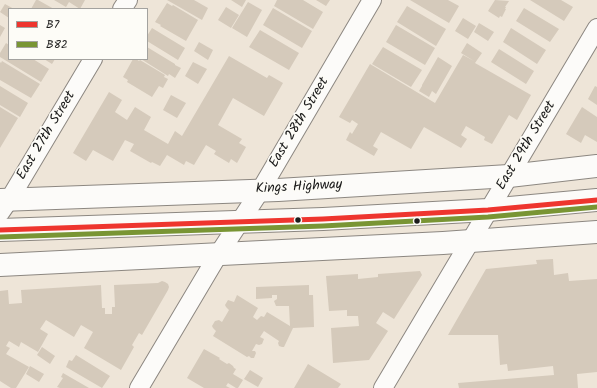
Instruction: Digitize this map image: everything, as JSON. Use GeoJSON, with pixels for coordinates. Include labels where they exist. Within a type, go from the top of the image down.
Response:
{"type":"FeatureCollection","features":[{"type":"Feature","properties":{"kind":"street","name":"East 28th Street"},"geometry":{"type":"LineString","coordinates":[[139,388],[218,255],[260,190],[372,0]]}},
{"type":"Feature","properties":{"kind":"street","name":"East 29th Street"},"geometry":{"type":"LineString","coordinates":[[383,388],[597,28]]}},
{"type":"Feature","properties":{"kind":"street","name":"East 27th Street"},"geometry":{"type":"LineString","coordinates":[[3,204],[92,60]]}},
{"type":"Feature","properties":{"kind":"street","name":"Kings Highway"},"geometry":{"type":"LineString","coordinates":[[3,204],[509,176],[597,166]]}},
{"type":"Feature","properties":{"kind":"street"},"geometry":{"type":"LineString","coordinates":[[0,230],[323,219],[488,210],[597,200]]}},
{"type":"Feature","properties":{"kind":"street"},"geometry":{"type":"LineString","coordinates":[[0,265],[470,242],[597,232]]}},
{"type":"Feature","properties":{"kind":"building"},"geometry":{"type":"Polygon","coordinates":[[[36,0],[38,0],[52,8],[32,8],[36,0]]]}},
{"type":"Feature","properties":{"kind":"building"},"geometry":{"type":"Polygon","coordinates":[[[54,0],[85,0],[81,8],[69,2],[66,7],[54,0]]]}},
{"type":"Feature","properties":{"kind":"building"},"geometry":{"type":"Polygon","coordinates":[[[167,0],[194,0],[208,8],[202,20],[167,0]]]}},
{"type":"Feature","properties":{"kind":"building"},"geometry":{"type":"Polygon","coordinates":[[[231,0],[246,0],[242,7],[231,0]]]}},
{"type":"Feature","properties":{"kind":"building"},"geometry":{"type":"Polygon","coordinates":[[[277,0],[303,0],[323,12],[313,29],[274,6],[277,0]]]}},
{"type":"Feature","properties":{"kind":"building"},"geometry":{"type":"Polygon","coordinates":[[[316,0],[330,0],[326,6],[316,0]]]}},
{"type":"Feature","properties":{"kind":"building"},"geometry":{"type":"Polygon","coordinates":[[[410,0],[448,0],[459,6],[449,23],[410,0]]]}},
{"type":"Feature","properties":{"kind":"building"},"geometry":{"type":"Polygon","coordinates":[[[495,0],[509,1],[505,7],[506,9],[502,17],[500,16],[499,18],[488,11],[495,0]]]}},
{"type":"Feature","properties":{"kind":"building"},"geometry":{"type":"Polygon","coordinates":[[[530,0],[561,0],[573,7],[564,21],[530,0]]]}},
{"type":"Feature","properties":{"kind":"building"},"geometry":{"type":"Polygon","coordinates":[[[248,2],[262,10],[247,37],[232,28],[248,2]]]}},
{"type":"Feature","properties":{"kind":"building"},"geometry":{"type":"Polygon","coordinates":[[[167,3],[198,20],[186,41],[155,22],[167,3]]]}},
{"type":"Feature","properties":{"kind":"building"},"geometry":{"type":"Polygon","coordinates":[[[5,4],[12,8],[8,8],[8,17],[0,12],[5,4]]]}},
{"type":"Feature","properties":{"kind":"building"},"geometry":{"type":"Polygon","coordinates":[[[407,6],[446,29],[436,46],[397,22],[407,6]]]}},
{"type":"Feature","properties":{"kind":"building"},"geometry":{"type":"Polygon","coordinates":[[[226,7],[239,15],[231,28],[218,20],[226,7]]]}},
{"type":"Feature","properties":{"kind":"building"},"geometry":{"type":"Polygon","coordinates":[[[273,8],[312,31],[302,48],[263,25],[273,8]]]}},
{"type":"Feature","properties":{"kind":"building"},"geometry":{"type":"Polygon","coordinates":[[[524,8],[559,29],[550,42],[516,21],[524,8]]]}},
{"type":"Feature","properties":{"kind":"building"},"geometry":{"type":"Polygon","coordinates":[[[463,18],[476,26],[468,39],[455,31],[463,18]]]}},
{"type":"Feature","properties":{"kind":"building"},"geometry":{"type":"Polygon","coordinates":[[[479,23],[494,32],[488,41],[474,32],[479,23]]]}},
{"type":"Feature","properties":{"kind":"building"},"geometry":{"type":"Polygon","coordinates":[[[0,25],[5,28],[0,37],[0,25]]]}},
{"type":"Feature","properties":{"kind":"building"},"geometry":{"type":"Polygon","coordinates":[[[396,25],[435,48],[425,65],[386,42],[396,25]]]}},
{"type":"Feature","properties":{"kind":"building"},"geometry":{"type":"Polygon","coordinates":[[[152,28],[185,48],[178,60],[148,42],[148,34],[152,28]]]}},
{"type":"Feature","properties":{"kind":"building"},"geometry":{"type":"Polygon","coordinates":[[[511,28],[546,50],[537,64],[503,42],[511,28]]]}},
{"type":"Feature","properties":{"kind":"building"},"geometry":{"type":"Polygon","coordinates":[[[260,30],[299,53],[289,70],[249,47],[260,30]]]}},
{"type":"Feature","properties":{"kind":"building"},"geometry":{"type":"Polygon","coordinates":[[[199,42],[213,50],[208,60],[194,51],[199,42]]]}},
{"type":"Feature","properties":{"kind":"building"},"geometry":{"type":"Polygon","coordinates":[[[6,43],[8,44],[8,60],[35,60],[49,69],[41,82],[0,57],[0,53],[6,43]]]}},
{"type":"Feature","properties":{"kind":"building"},"geometry":{"type":"Polygon","coordinates":[[[467,43],[482,53],[475,63],[531,95],[517,120],[509,115],[492,144],[484,140],[485,137],[466,126],[461,135],[467,139],[461,148],[424,127],[411,149],[381,132],[373,146],[378,149],[374,156],[346,140],[350,132],[352,134],[358,124],[352,120],[350,123],[339,117],[370,64],[435,103],[463,55],[474,61],[461,53],[467,43]]]}},
{"type":"Feature","properties":{"kind":"building"},"geometry":{"type":"Polygon","coordinates":[[[383,47],[422,70],[411,87],[372,64],[383,47]]]}},
{"type":"Feature","properties":{"kind":"building"},"geometry":{"type":"Polygon","coordinates":[[[148,48],[181,68],[175,78],[169,74],[168,76],[143,60],[148,60],[148,48]]]}},
{"type":"Feature","properties":{"kind":"building"},"geometry":{"type":"Polygon","coordinates":[[[499,49],[534,71],[526,84],[491,62],[499,49]]]}},
{"type":"Feature","properties":{"kind":"building"},"geometry":{"type":"Polygon","coordinates":[[[229,56],[267,78],[269,75],[283,83],[264,116],[233,98],[218,125],[242,139],[239,143],[246,147],[237,163],[231,159],[229,163],[214,154],[216,151],[206,145],[194,165],[186,161],[184,165],[167,155],[160,166],[152,162],[151,163],[130,151],[134,144],[125,140],[113,161],[93,150],[86,161],[73,153],[109,92],[122,100],[115,112],[127,120],[135,107],[151,117],[144,130],[168,144],[175,131],[182,136],[229,56]]]}},
{"type":"Feature","properties":{"kind":"building"},"geometry":{"type":"Polygon","coordinates":[[[438,57],[452,66],[436,94],[432,91],[429,97],[419,91],[438,57]]]}},
{"type":"Feature","properties":{"kind":"building"},"geometry":{"type":"Polygon","coordinates":[[[46,60],[54,60],[52,64],[46,60]]]}},
{"type":"Feature","properties":{"kind":"building"},"geometry":{"type":"Polygon","coordinates":[[[132,60],[140,60],[165,75],[164,77],[168,79],[163,88],[159,86],[152,97],[127,82],[128,80],[123,77],[132,60]]]}},
{"type":"Feature","properties":{"kind":"building"},"geometry":{"type":"Polygon","coordinates":[[[2,61],[40,84],[31,98],[0,80],[0,62],[1,63],[2,61]]]}},
{"type":"Feature","properties":{"kind":"building"},"geometry":{"type":"Polygon","coordinates":[[[193,62],[207,69],[198,84],[185,76],[193,62]]]}},
{"type":"Feature","properties":{"kind":"building"},"geometry":{"type":"Polygon","coordinates":[[[0,86],[28,103],[20,117],[0,105],[0,86]]]}},
{"type":"Feature","properties":{"kind":"building"},"geometry":{"type":"Polygon","coordinates":[[[595,86],[597,87],[597,105],[588,99],[595,86]]]}},
{"type":"Feature","properties":{"kind":"building"},"geometry":{"type":"Polygon","coordinates":[[[171,95],[186,103],[177,118],[163,110],[171,95]]]}},
{"type":"Feature","properties":{"kind":"building"},"geometry":{"type":"Polygon","coordinates":[[[0,107],[18,118],[0,148],[0,107]]]}},
{"type":"Feature","properties":{"kind":"building"},"geometry":{"type":"Polygon","coordinates":[[[582,107],[597,117],[597,142],[585,135],[581,143],[566,134],[582,107]]]}},
{"type":"Feature","properties":{"kind":"building"},"geometry":{"type":"Polygon","coordinates":[[[553,259],[554,275],[568,273],[569,281],[597,279],[597,372],[577,374],[578,388],[459,388],[458,383],[554,375],[553,366],[508,371],[507,364],[500,365],[498,335],[448,335],[486,269],[537,264],[536,260],[553,259]]]}},
{"type":"Feature","properties":{"kind":"building"},"geometry":{"type":"Polygon","coordinates":[[[420,271],[422,275],[394,319],[383,312],[376,323],[388,331],[369,360],[333,363],[331,328],[359,326],[358,316],[347,316],[347,310],[329,311],[326,276],[358,274],[358,279],[378,277],[378,274],[420,271]]]}},
{"type":"Feature","properties":{"kind":"building"},"geometry":{"type":"Polygon","coordinates":[[[162,281],[168,284],[168,290],[142,335],[139,333],[132,345],[134,347],[121,370],[84,348],[93,332],[81,325],[74,337],[46,320],[40,329],[48,334],[38,352],[21,342],[19,347],[9,341],[6,346],[10,348],[6,354],[29,367],[16,388],[11,388],[0,381],[0,291],[8,290],[9,304],[22,303],[21,290],[101,285],[102,308],[105,308],[105,314],[112,314],[112,307],[115,307],[114,285],[158,283],[162,281]]]}},
{"type":"Feature","properties":{"kind":"building"},"geometry":{"type":"Polygon","coordinates":[[[309,285],[309,295],[313,295],[314,327],[293,328],[284,347],[279,346],[279,341],[264,331],[260,337],[264,339],[262,344],[256,344],[252,351],[255,351],[256,353],[254,358],[251,358],[213,336],[216,331],[212,326],[215,321],[219,320],[222,322],[229,310],[225,305],[228,300],[234,302],[237,295],[258,308],[253,317],[257,320],[261,316],[264,317],[267,312],[290,326],[289,306],[276,306],[274,301],[277,299],[277,295],[272,295],[272,298],[256,299],[256,287],[309,285]]]}},
{"type":"Feature","properties":{"kind":"building"},"geometry":{"type":"Polygon","coordinates":[[[42,347],[55,356],[50,364],[37,355],[42,347]]]}},
{"type":"Feature","properties":{"kind":"building"},"geometry":{"type":"Polygon","coordinates":[[[204,349],[220,358],[219,359],[227,364],[229,363],[236,369],[233,374],[243,380],[238,388],[228,383],[226,386],[230,388],[204,388],[187,378],[204,349]]]}},
{"type":"Feature","properties":{"kind":"building"},"geometry":{"type":"Polygon","coordinates":[[[76,355],[110,376],[102,388],[66,367],[69,360],[72,361],[76,355]]]}},
{"type":"Feature","properties":{"kind":"building"},"geometry":{"type":"Polygon","coordinates":[[[308,364],[341,384],[338,388],[294,388],[308,364]]]}},
{"type":"Feature","properties":{"kind":"building"},"geometry":{"type":"Polygon","coordinates":[[[30,366],[44,374],[39,382],[26,374],[30,366]]]}},
{"type":"Feature","properties":{"kind":"building"},"geometry":{"type":"Polygon","coordinates":[[[250,370],[263,378],[258,387],[244,379],[250,370]]]}},
{"type":"Feature","properties":{"kind":"building"},"geometry":{"type":"Polygon","coordinates":[[[63,373],[89,388],[57,387],[63,378],[61,377],[63,373]]]}},
{"type":"Feature","properties":{"kind":"transit line","name":"B7"},"geometry":{"type":"LineString","coordinates":[[0,230],[323,219],[488,210],[597,200]]}},
{"type":"Feature","properties":{"kind":"transit line","name":"B82"},"geometry":{"type":"LineString","coordinates":[[0,237],[323,226],[488,217],[597,207]]}}]}
